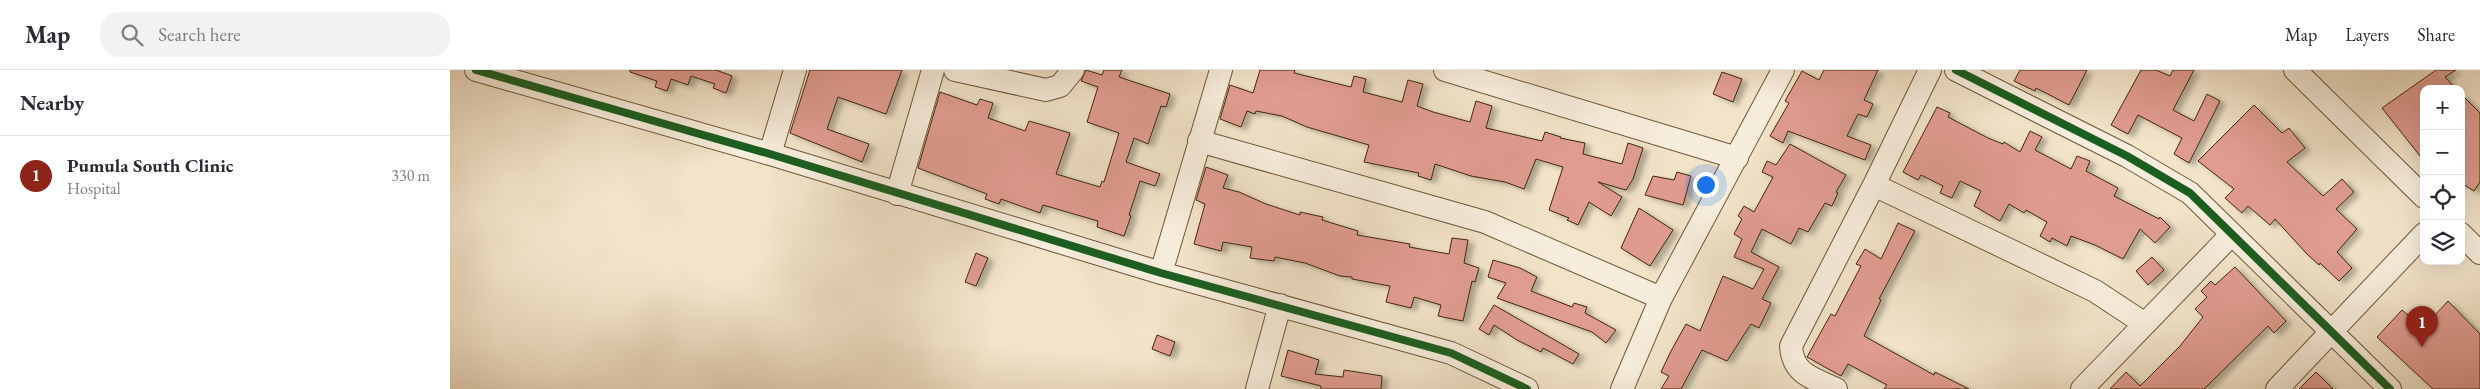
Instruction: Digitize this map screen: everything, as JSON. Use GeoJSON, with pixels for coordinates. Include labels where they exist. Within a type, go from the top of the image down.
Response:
{"type":"FeatureCollection","features":[{"type":"Feature","properties":{"kind":"street"},"geometry":{"type":"LineString","coordinates":[[476,70],[501,73],[1161,273],[1451,353],[1527,389]]}},
{"type":"Feature","properties":{"kind":"street"},"geometry":{"type":"LineString","coordinates":[[770,154],[795,70]]}},
{"type":"Feature","properties":{"kind":"street"},"geometry":{"type":"LineString","coordinates":[[897,194],[934,70]]}},
{"type":"Feature","properties":{"kind":"street"},"geometry":{"type":"LineString","coordinates":[[955,70],[1046,90],[1060,86],[1073,70]]}},
{"type":"Feature","properties":{"kind":"street"},"geometry":{"type":"LineString","coordinates":[[1161,273],[1221,70]]}},
{"type":"Feature","properties":{"kind":"street"},"geometry":{"type":"LineString","coordinates":[[1445,70],[1736,158]]}},
{"type":"Feature","properties":{"kind":"street"},"geometry":{"type":"LineString","coordinates":[[1622,389],[1661,298],[1783,70]]}},
{"type":"Feature","properties":{"kind":"street"},"geometry":{"type":"LineString","coordinates":[[1836,389],[1802,373],[1792,360],[1791,346],[1874,185],[1930,70]]}},
{"type":"Feature","properties":{"kind":"street"},"geometry":{"type":"LineString","coordinates":[[1956,70],[2143,165],[2190,193],[2390,389]]}},
{"type":"Feature","properties":{"kind":"street"},"geometry":{"type":"LineString","coordinates":[[2295,70],[2420,193]]}},
{"type":"Feature","properties":{"kind":"street"},"geometry":{"type":"LineString","coordinates":[[1199,141],[1485,222],[1661,298]]}},
{"type":"Feature","properties":{"kind":"street"},"geometry":{"type":"LineString","coordinates":[[1874,185],[2095,291],[2145,324]]}},
{"type":"Feature","properties":{"kind":"street"},"geometry":{"type":"LineString","coordinates":[[2082,389],[2232,234]]}},
{"type":"Feature","properties":{"kind":"street"},"geometry":{"type":"LineString","coordinates":[[2277,389],[2420,238]]}},
{"type":"Feature","properties":{"kind":"street"},"geometry":{"type":"LineString","coordinates":[[2465,238],[2480,253]]}},
{"type":"Feature","properties":{"kind":"street"},"geometry":{"type":"LineString","coordinates":[[1257,389],[1280,305]]}},
{"type":"Feature","properties":{"kind":"building"},"geometry":{"type":"Polygon","coordinates":[[[630,70],[716,70],[732,76],[726,93],[713,88],[715,84],[691,76],[688,85],[671,79],[667,91],[655,87],[657,81],[630,72],[630,70]]]}},
{"type":"Feature","properties":{"kind":"building"},"geometry":{"type":"Polygon","coordinates":[[[810,70],[902,70],[886,114],[838,97],[827,129],[869,144],[862,162],[790,133],[810,70]]]}},
{"type":"Feature","properties":{"kind":"building"},"geometry":{"type":"Polygon","coordinates":[[[1086,70],[1102,75],[1104,70],[1122,70],[1119,77],[1170,94],[1166,107],[1161,106],[1148,144],[1134,138],[1126,162],[1160,174],[1155,186],[1140,181],[1124,236],[1097,227],[1098,221],[1043,205],[1040,213],[1001,199],[999,204],[985,199],[987,194],[918,168],[940,92],[977,105],[980,99],[993,103],[988,118],[1025,131],[1029,121],[1070,133],[1056,174],[1100,187],[1102,181],[1104,182],[1119,133],[1087,122],[1098,87],[1081,81],[1086,70]]]}},
{"type":"Feature","properties":{"kind":"building"},"geometry":{"type":"Polygon","coordinates":[[[1260,70],[1295,70],[1294,73],[1351,87],[1354,76],[1366,79],[1363,92],[1402,102],[1408,80],[1423,84],[1417,106],[1470,122],[1476,101],[1492,106],[1486,128],[1542,141],[1545,132],[1560,138],[1585,143],[1583,154],[1622,164],[1628,143],[1643,148],[1633,179],[1626,190],[1598,182],[1622,197],[1611,216],[1589,202],[1578,225],[1567,220],[1569,218],[1549,210],[1563,167],[1536,159],[1524,189],[1505,182],[1471,176],[1435,164],[1431,180],[1418,176],[1419,173],[1364,162],[1369,145],[1307,127],[1282,116],[1256,111],[1255,114],[1247,111],[1241,127],[1220,119],[1230,85],[1253,93],[1260,70]]]}},
{"type":"Feature","properties":{"kind":"building"},"geometry":{"type":"Polygon","coordinates":[[[1824,70],[1878,70],[1864,100],[1873,104],[1867,117],[1858,114],[1847,136],[1871,145],[1865,160],[1788,131],[1783,143],[1770,136],[1789,103],[1785,101],[1802,71],[1819,80],[1824,70]]]}},
{"type":"Feature","properties":{"kind":"building"},"geometry":{"type":"Polygon","coordinates":[[[2020,70],[2087,70],[2069,105],[2036,88],[2035,91],[2014,81],[2020,70]]]}},
{"type":"Feature","properties":{"kind":"building"},"geometry":{"type":"Polygon","coordinates":[[[2141,70],[2156,70],[2170,76],[2173,70],[2194,70],[2173,110],[2194,121],[2207,94],[2220,101],[2189,163],[2174,154],[2182,138],[2138,115],[2128,134],[2111,125],[2141,70]]]}},
{"type":"Feature","properties":{"kind":"building"},"geometry":{"type":"Polygon","coordinates":[[[2436,70],[2456,70],[2445,77],[2452,85],[2420,85],[2420,156],[2382,108],[2436,70]]]}},
{"type":"Feature","properties":{"kind":"building"},"geometry":{"type":"Polygon","coordinates":[[[1722,72],[1742,79],[1733,102],[1713,94],[1722,72]]]}},
{"type":"Feature","properties":{"kind":"building"},"geometry":{"type":"Polygon","coordinates":[[[2465,98],[2480,113],[2480,182],[2474,191],[2465,185],[2465,98]]]}},
{"type":"Feature","properties":{"kind":"building"},"geometry":{"type":"Polygon","coordinates":[[[2254,105],[2282,133],[2289,128],[2305,148],[2287,162],[2323,196],[2342,179],[2354,192],[2336,209],[2357,229],[2337,252],[2352,268],[2339,281],[2320,263],[2319,265],[2307,254],[2275,219],[2270,225],[2248,206],[2242,213],[2225,198],[2234,189],[2198,161],[2254,105]]]}},
{"type":"Feature","properties":{"kind":"building"},"geometry":{"type":"Polygon","coordinates":[[[1937,107],[1950,113],[1948,117],[1988,138],[2003,144],[2004,142],[2020,152],[2030,131],[2042,137],[2035,150],[2071,169],[2077,156],[2090,161],[2086,171],[2118,188],[2114,196],[2159,219],[2160,217],[2170,227],[2155,243],[2140,229],[2123,259],[2071,236],[2067,246],[2052,238],[2050,242],[2040,236],[2047,222],[2026,210],[2024,213],[2009,204],[2000,221],[1974,206],[1981,191],[1960,181],[1952,198],[1940,193],[1943,186],[1921,175],[1918,180],[1903,172],[1937,107]]]}},
{"type":"Feature","properties":{"kind":"building"},"geometry":{"type":"Polygon","coordinates":[[[1790,144],[1846,175],[1836,192],[1838,193],[1832,206],[1825,203],[1808,232],[1799,228],[1791,244],[1762,229],[1751,252],[1779,267],[1762,299],[1771,303],[1759,328],[1751,324],[1727,361],[1702,350],[1681,389],[1661,389],[1669,376],[1661,372],[1671,351],[1686,324],[1700,331],[1723,276],[1753,289],[1764,269],[1734,257],[1742,239],[1734,234],[1742,219],[1738,216],[1744,206],[1754,212],[1773,177],[1762,172],[1767,161],[1776,165],[1790,144]]]}},
{"type":"Feature","properties":{"kind":"building"},"geometry":{"type":"Polygon","coordinates":[[[1206,167],[1228,175],[1223,188],[1239,192],[1266,204],[1300,215],[1300,212],[1323,217],[1322,220],[1358,231],[1357,235],[1410,244],[1409,247],[1449,254],[1452,238],[1468,240],[1464,263],[1479,268],[1475,282],[1472,281],[1463,321],[1438,316],[1441,305],[1414,297],[1411,308],[1386,302],[1390,286],[1340,276],[1305,263],[1275,257],[1274,261],[1250,258],[1252,247],[1223,242],[1221,251],[1194,244],[1205,204],[1196,200],[1206,167]]]}},
{"type":"Feature","properties":{"kind":"building"},"geometry":{"type":"Polygon","coordinates":[[[1677,172],[1691,176],[1683,205],[1645,195],[1653,176],[1674,180],[1677,172]]]}},
{"type":"Feature","properties":{"kind":"building"},"geometry":{"type":"Polygon","coordinates":[[[1639,208],[1673,230],[1650,266],[1621,248],[1639,208]]]}},
{"type":"Feature","properties":{"kind":"building"},"geometry":{"type":"Polygon","coordinates":[[[1898,223],[1915,231],[1879,299],[1881,300],[1864,336],[1934,375],[1935,372],[1969,389],[1884,389],[1887,385],[1848,364],[1841,376],[1807,357],[1831,314],[1835,316],[1861,266],[1856,264],[1865,249],[1881,259],[1898,223]]]}},
{"type":"Feature","properties":{"kind":"building"},"geometry":{"type":"Polygon","coordinates":[[[976,253],[988,258],[976,286],[965,282],[976,253]]]}},
{"type":"Feature","properties":{"kind":"building"},"geometry":{"type":"Polygon","coordinates":[[[2152,257],[2164,270],[2148,285],[2136,271],[2152,257]]]}},
{"type":"Feature","properties":{"kind":"building"},"geometry":{"type":"Polygon","coordinates":[[[1493,260],[1520,268],[1537,277],[1531,291],[1572,307],[1574,303],[1587,307],[1585,313],[1616,330],[1606,343],[1592,332],[1497,298],[1506,283],[1488,277],[1493,260]]]}},
{"type":"Feature","properties":{"kind":"building"},"geometry":{"type":"Polygon","coordinates":[[[2235,267],[2286,321],[2274,333],[2268,326],[2204,389],[2110,389],[2126,372],[2140,386],[2180,346],[2203,317],[2195,309],[2207,297],[2201,291],[2211,281],[2215,285],[2235,267]]]}},
{"type":"Feature","properties":{"kind":"building"},"geometry":{"type":"Polygon","coordinates":[[[2448,301],[2480,334],[2480,389],[2433,389],[2377,337],[2402,310],[2423,328],[2448,301]]]}},
{"type":"Feature","properties":{"kind":"building"},"geometry":{"type":"Polygon","coordinates":[[[1494,305],[1579,354],[1573,364],[1543,348],[1541,352],[1517,340],[1494,325],[1489,335],[1479,329],[1494,305]]]}},
{"type":"Feature","properties":{"kind":"building"},"geometry":{"type":"Polygon","coordinates":[[[1157,335],[1175,342],[1170,356],[1152,349],[1157,335]]]}},
{"type":"Feature","properties":{"kind":"building"},"geometry":{"type":"Polygon","coordinates":[[[1288,350],[1319,360],[1315,374],[1343,377],[1344,370],[1382,376],[1381,389],[1321,389],[1321,386],[1281,376],[1288,350]]]}},
{"type":"Feature","properties":{"kind":"building"},"geometry":{"type":"Polygon","coordinates":[[[2316,372],[2333,389],[2299,389],[2316,372]]]}},
{"type":"Feature","properties":{"kind":"cycle path"},"geometry":{"type":"LineString","coordinates":[[476,70],[770,154],[1161,273],[1451,353],[1527,389]]}},
{"type":"Feature","properties":{"kind":"cycle path"},"geometry":{"type":"LineString","coordinates":[[1956,70],[2127,156],[2190,193],[2390,389]]}},
{"type":"Feature","properties":{"kind":"place","name":"Pumula South Clinic"},"geometry":{"type":"Point","coordinates":[2422,347]}}]}
